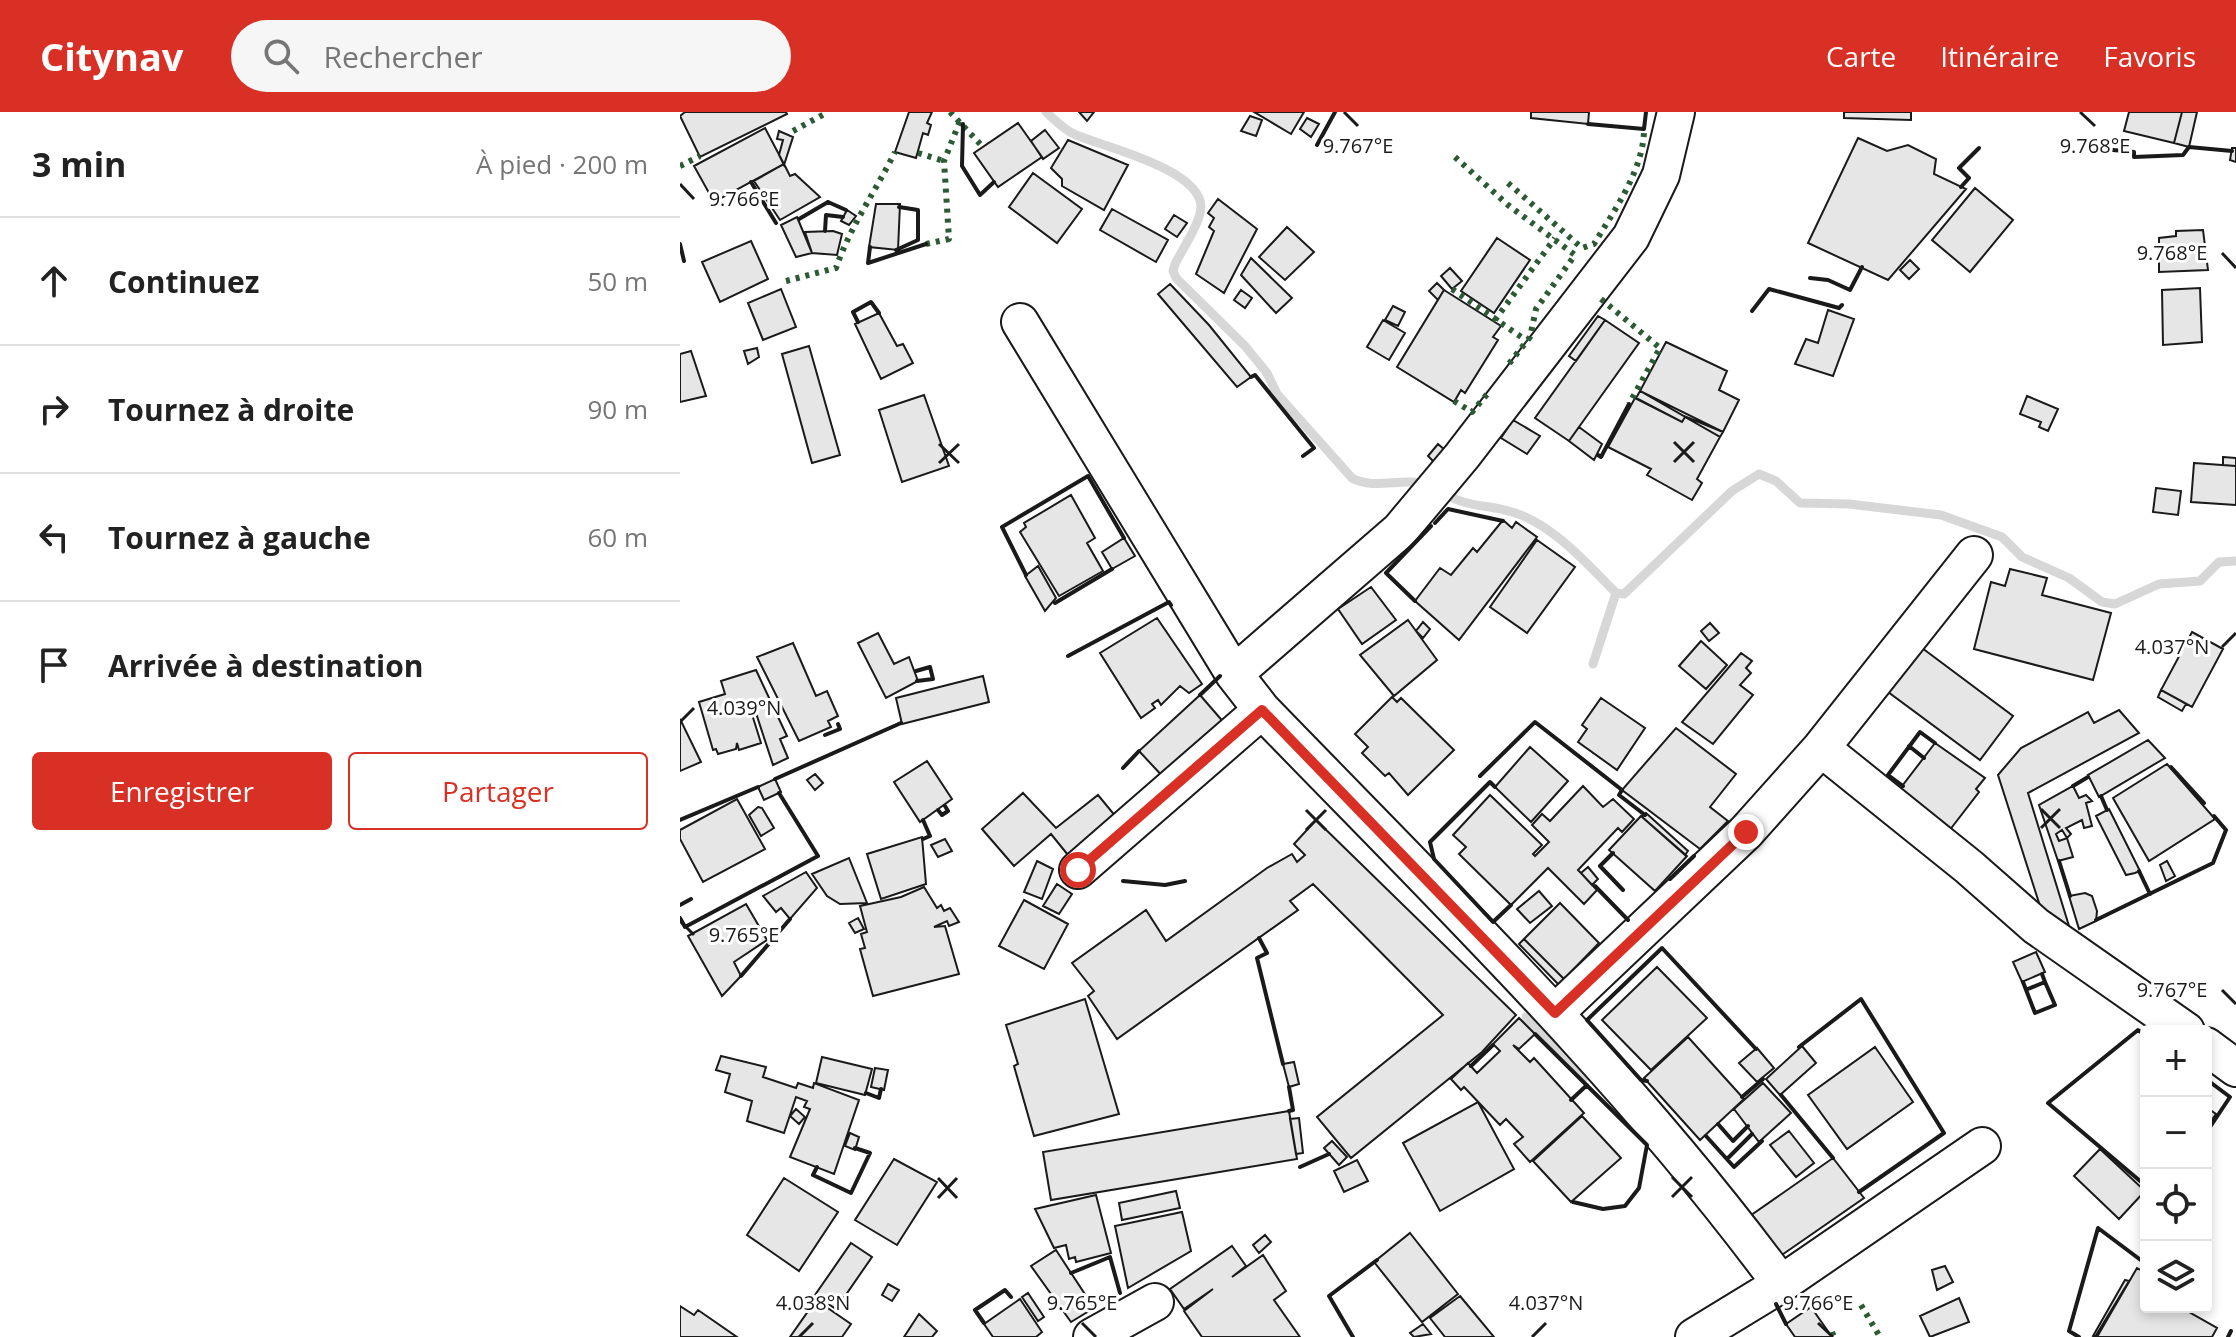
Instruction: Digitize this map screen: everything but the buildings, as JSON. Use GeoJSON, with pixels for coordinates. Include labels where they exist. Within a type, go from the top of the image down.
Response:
{"type":"FeatureCollection","features":[{"type":"Feature","properties":{"kind":"street"},"geometry":{"type":"LineString","coordinates":[[1234,674],[1400,530],[1462,456],[1631,237],[1661,175],[1676,112]]}},
{"type":"Feature","properties":{"kind":"street"},"geometry":{"type":"LineString","coordinates":[[1020,322],[1234,674],[1262,710],[1555,1013],[1692,1165],[1781,1284]]}},
{"type":"Feature","properties":{"kind":"street"},"geometry":{"type":"LineString","coordinates":[[1555,1013],[1746,832],[1821,748],[1974,555]]}},
{"type":"Feature","properties":{"kind":"street"},"geometry":{"type":"LineString","coordinates":[[1078,870],[1262,710]]}},
{"type":"Feature","properties":{"kind":"street"},"geometry":{"type":"LineString","coordinates":[[1821,748],[1969,867],[2036,926],[2177,1025]]}},
{"type":"Feature","properties":{"kind":"street"},"geometry":{"type":"LineString","coordinates":[[2212,1050],[2236,1068]]}},
{"type":"Feature","properties":{"kind":"street"},"geometry":{"type":"LineString","coordinates":[[1694,1337],[1781,1284],[1982,1146]]}},
{"type":"Feature","properties":{"kind":"street"},"geometry":{"type":"LineString","coordinates":[[1092,1337],[1155,1302]]}},
{"type":"Feature","properties":{"kind":"waterway"},"geometry":{"type":"LineString","coordinates":[[1046,112],[1076,135],[1168,170],[1197,193],[1200,214],[1175,264],[1173,271],[1176,278],[1245,346],[1267,373],[1277,394],[1352,478],[1370,483],[1428,485]]}},
{"type":"Feature","properties":{"kind":"waterway"},"geometry":{"type":"LineString","coordinates":[[1616,593],[1624,594],[1732,491],[1759,474],[1776,481],[1800,503],[1849,504],[1941,515],[2002,537],[2022,557],[2069,578],[2102,602],[2115,604],[2159,584],[2200,581],[2219,562],[2236,561]]}},
{"type":"Feature","properties":{"kind":"waterway"},"geometry":{"type":"LineString","coordinates":[[1441,491],[1467,503],[1527,517],[1541,525],[1568,546],[1616,593]]}},
{"type":"Feature","properties":{"kind":"waterway"},"geometry":{"type":"LineString","coordinates":[[1593,664],[1616,593]]}},
{"type":"Feature","properties":{"kind":"waterway"},"geometry":{"type":"LineString","coordinates":[[1526,1017],[1585,1077]]}},
{"type":"Feature","properties":{"kind":"hedge"},"geometry":{"type":"LineString","coordinates":[[793,131],[828,112]]}},
{"type":"Feature","properties":{"kind":"hedge"},"geometry":{"type":"LineString","coordinates":[[950,112],[983,147]]}},
{"type":"Feature","properties":{"kind":"hedge"},"geometry":{"type":"LineString","coordinates":[[926,244],[949,239],[944,161],[960,121]]}},
{"type":"Feature","properties":{"kind":"hedge"},"geometry":{"type":"LineString","coordinates":[[1508,183],[1582,248],[1594,244],[1633,174],[1643,144],[1644,129]]}},
{"type":"Feature","properties":{"kind":"hedge"},"geometry":{"type":"LineString","coordinates":[[786,281],[836,268],[895,152]]}},
{"type":"Feature","properties":{"kind":"hedge"},"geometry":{"type":"LineString","coordinates":[[918,153],[944,161]]}},
{"type":"Feature","properties":{"kind":"hedge"},"geometry":{"type":"LineString","coordinates":[[680,166],[700,156]]}},
{"type":"Feature","properties":{"kind":"hedge"},"geometry":{"type":"LineString","coordinates":[[1455,157],[1508,205],[1575,255],[1536,309],[1530,337],[1508,365]]}},
{"type":"Feature","properties":{"kind":"hedge"},"geometry":{"type":"LineString","coordinates":[[1495,320],[1555,238]]}},
{"type":"Feature","properties":{"kind":"hedge"},"geometry":{"type":"LineString","coordinates":[[1452,289],[1527,341]]}},
{"type":"Feature","properties":{"kind":"hedge"},"geometry":{"type":"LineString","coordinates":[[1601,299],[1660,348],[1629,404]]}},
{"type":"Feature","properties":{"kind":"hedge"},"geometry":{"type":"LineString","coordinates":[[1454,401],[1472,412],[1489,392]]}},
{"type":"Feature","properties":{"kind":"hedge"},"geometry":{"type":"LineString","coordinates":[[1861,1305],[1880,1337]]}},
{"type":"Feature","properties":{"kind":"hedge"},"geometry":{"type":"LineString","coordinates":[[1832,1332],[1834,1337]]}},
{"type":"Feature","properties":{"kind":"wall"},"geometry":{"type":"LineString","coordinates":[[1317,145],[1335,112]]}},
{"type":"Feature","properties":{"kind":"wall"},"geometry":{"type":"LineString","coordinates":[[1588,124],[1644,129],[1646,112]]}},
{"type":"Feature","properties":{"kind":"wall"},"geometry":{"type":"LineString","coordinates":[[963,124],[962,166],[980,195],[994,182]]}},
{"type":"Feature","properties":{"kind":"wall"},"geometry":{"type":"LineString","coordinates":[[2113,150],[2134,152],[2134,157],[2183,155],[2189,147],[2232,151]]}},
{"type":"Feature","properties":{"kind":"wall"},"geometry":{"type":"LineString","coordinates":[[1961,187],[1969,178],[1959,168],[1979,148]]}},
{"type":"Feature","properties":{"kind":"wall"},"geometry":{"type":"LineString","coordinates":[[751,182],[776,223]]}},
{"type":"Feature","properties":{"kind":"wall"},"geometry":{"type":"LineString","coordinates":[[828,202],[846,210]]}},
{"type":"Feature","properties":{"kind":"wall"},"geometry":{"type":"LineString","coordinates":[[799,219],[828,202]]}},
{"type":"Feature","properties":{"kind":"wall"},"geometry":{"type":"LineString","coordinates":[[896,250],[918,240],[918,210],[899,207]]}},
{"type":"Feature","properties":{"kind":"wall"},"geometry":{"type":"LineString","coordinates":[[825,231],[826,215],[843,217]]}},
{"type":"Feature","properties":{"kind":"wall"},"geometry":{"type":"LineString","coordinates":[[680,244],[684,261]]}},
{"type":"Feature","properties":{"kind":"wall"},"geometry":{"type":"LineString","coordinates":[[870,247],[868,263],[926,244]]}},
{"type":"Feature","properties":{"kind":"wall"},"geometry":{"type":"LineString","coordinates":[[1810,278],[1828,280],[1850,290],[1862,267]]}},
{"type":"Feature","properties":{"kind":"wall"},"geometry":{"type":"LineString","coordinates":[[1752,311],[1769,289],[1839,308],[1842,305]]}},
{"type":"Feature","properties":{"kind":"wall"},"geometry":{"type":"LineString","coordinates":[[858,322],[853,312],[871,302],[879,313]]}},
{"type":"Feature","properties":{"kind":"wall"},"geometry":{"type":"LineString","coordinates":[[1251,377],[1255,375],[1314,448],[1303,456]]}},
{"type":"Feature","properties":{"kind":"wall"},"geometry":{"type":"LineString","coordinates":[[1598,455],[1601,457],[1629,404]]}},
{"type":"Feature","properties":{"kind":"wall"},"geometry":{"type":"LineString","coordinates":[[1026,575],[1002,527],[1088,476],[1124,538]]}},
{"type":"Feature","properties":{"kind":"wall"},"geometry":{"type":"LineString","coordinates":[[1435,523],[1448,509],[1503,521]]}},
{"type":"Feature","properties":{"kind":"wall"},"geometry":{"type":"LineString","coordinates":[[1415,601],[1386,573],[1431,526]]}},
{"type":"Feature","properties":{"kind":"wall"},"geometry":{"type":"LineString","coordinates":[[1055,603],[1112,569]]}},
{"type":"Feature","properties":{"kind":"wall"},"geometry":{"type":"LineString","coordinates":[[1068,656],[1169,602],[1171,605]]}},
{"type":"Feature","properties":{"kind":"wall"},"geometry":{"type":"LineString","coordinates":[[916,671],[930,667],[933,679],[917,681]]}},
{"type":"Feature","properties":{"kind":"wall"},"geometry":{"type":"LineString","coordinates":[[1200,695],[1220,676]]}},
{"type":"Feature","properties":{"kind":"wall"},"geometry":{"type":"LineString","coordinates":[[1480,776],[1535,722],[1622,790],[1619,795],[1645,815]]}},
{"type":"Feature","properties":{"kind":"wall"},"geometry":{"type":"LineString","coordinates":[[775,779],[901,723]]}},
{"type":"Feature","properties":{"kind":"wall"},"geometry":{"type":"LineString","coordinates":[[825,735],[840,729],[838,724]]}},
{"type":"Feature","properties":{"kind":"wall"},"geometry":{"type":"LineString","coordinates":[[1903,786],[1888,775],[1920,732],[1935,743]]}},
{"type":"Feature","properties":{"kind":"wall"},"geometry":{"type":"LineString","coordinates":[[1909,746],[1924,758]]}},
{"type":"Feature","properties":{"kind":"wall"},"geometry":{"type":"LineString","coordinates":[[1123,768],[1139,751]]}},
{"type":"Feature","properties":{"kind":"wall"},"geometry":{"type":"LineString","coordinates":[[2171,767],[2204,803]]}},
{"type":"Feature","properties":{"kind":"wall"},"geometry":{"type":"LineString","coordinates":[[2073,786],[2088,777]]}},
{"type":"Feature","properties":{"kind":"wall"},"geometry":{"type":"LineString","coordinates":[[1495,787],[1490,782],[1430,842],[1434,859],[1493,922],[1511,905]]}},
{"type":"Feature","properties":{"kind":"wall"},"geometry":{"type":"LineString","coordinates":[[680,820],[758,787]]}},
{"type":"Feature","properties":{"kind":"wall"},"geometry":{"type":"LineString","coordinates":[[680,918],[685,927],[818,856],[779,793]]}},
{"type":"Feature","properties":{"kind":"wall"},"geometry":{"type":"LineString","coordinates":[[2101,796],[2107,810]]}},
{"type":"Feature","properties":{"kind":"wall"},"geometry":{"type":"LineString","coordinates":[[938,810],[942,815],[948,811],[945,806]]}},
{"type":"Feature","properties":{"kind":"wall"},"geometry":{"type":"LineString","coordinates":[[2096,920],[2213,863],[2226,830],[2214,816]]}},
{"type":"Feature","properties":{"kind":"wall"},"geometry":{"type":"LineString","coordinates":[[923,820],[930,836],[923,839]]}},
{"type":"Feature","properties":{"kind":"wall"},"geometry":{"type":"LineString","coordinates":[[1613,853],[1600,866],[1623,890]]}},
{"type":"Feature","properties":{"kind":"wall"},"geometry":{"type":"LineString","coordinates":[[1670,879],[1694,856]]}},
{"type":"Feature","properties":{"kind":"wall"},"geometry":{"type":"LineString","coordinates":[[2059,861],[2070,896]]}},
{"type":"Feature","properties":{"kind":"wall"},"geometry":{"type":"LineString","coordinates":[[2139,871],[2150,894]]}},
{"type":"Feature","properties":{"kind":"wall"},"geometry":{"type":"LineString","coordinates":[[1123,881],[1165,885],[1185,881]]}},
{"type":"Feature","properties":{"kind":"wall"},"geometry":{"type":"LineString","coordinates":[[1595,886],[1628,920]]}},
{"type":"Feature","properties":{"kind":"wall"},"geometry":{"type":"LineString","coordinates":[[680,905],[691,899]]}},
{"type":"Feature","properties":{"kind":"wall"},"geometry":{"type":"LineString","coordinates":[[741,976],[790,919]]}},
{"type":"Feature","properties":{"kind":"wall"},"geometry":{"type":"LineString","coordinates":[[1259,938],[1267,953],[1257,958],[1283,1064]]}},
{"type":"Feature","properties":{"kind":"wall"},"geometry":{"type":"LineString","coordinates":[[1647,1081],[1641,1080],[1587,1020],[1662,948],[1756,1049]]}},
{"type":"Feature","properties":{"kind":"wall"},"geometry":{"type":"LineString","coordinates":[[2028,989],[2045,982],[2042,974]]}},
{"type":"Feature","properties":{"kind":"wall"},"geometry":{"type":"LineString","coordinates":[[2023,982],[2035,1013],[2055,1005],[2045,982]]}},
{"type":"Feature","properties":{"kind":"wall"},"geometry":{"type":"LineString","coordinates":[[1799,1047],[1861,999],[1944,1133],[1859,1192]]}},
{"type":"Feature","properties":{"kind":"wall"},"geometry":{"type":"LineString","coordinates":[[2140,1032],[2138,1030],[2048,1103],[2140,1181]]}},
{"type":"Feature","properties":{"kind":"wall"},"geometry":{"type":"LineString","coordinates":[[1535,1034],[1647,1145],[1639,1188],[1625,1206],[1603,1209],[1573,1202]]}},
{"type":"Feature","properties":{"kind":"wall"},"geometry":{"type":"LineString","coordinates":[[1471,1066],[1493,1045]]}},
{"type":"Feature","properties":{"kind":"wall"},"geometry":{"type":"LineString","coordinates":[[1742,1097],[1763,1079]]}},
{"type":"Feature","properties":{"kind":"wall"},"geometry":{"type":"LineString","coordinates":[[2212,1084],[2230,1097],[2212,1124]]}},
{"type":"Feature","properties":{"kind":"wall"},"geometry":{"type":"LineString","coordinates":[[1571,1100],[1587,1085]]}},
{"type":"Feature","properties":{"kind":"wall"},"geometry":{"type":"LineString","coordinates":[[1289,1087],[1293,1110],[1289,1111]]}},
{"type":"Feature","properties":{"kind":"wall"},"geometry":{"type":"LineString","coordinates":[[866,1093],[879,1098],[881,1089]]}},
{"type":"Feature","properties":{"kind":"wall"},"geometry":{"type":"LineString","coordinates":[[1781,1095],[1833,1158]]}},
{"type":"Feature","properties":{"kind":"wall"},"geometry":{"type":"LineString","coordinates":[[1718,1124],[1733,1141],[1748,1126]]}},
{"type":"Feature","properties":{"kind":"wall"},"geometry":{"type":"LineString","coordinates":[[1727,1159],[1752,1134]]}},
{"type":"Feature","properties":{"kind":"wall"},"geometry":{"type":"LineString","coordinates":[[1706,1136],[1734,1167],[1762,1141]]}},
{"type":"Feature","properties":{"kind":"wall"},"geometry":{"type":"LineString","coordinates":[[817,1167],[813,1175],[851,1193],[870,1153],[855,1148]]}},
{"type":"Feature","properties":{"kind":"wall"},"geometry":{"type":"LineString","coordinates":[[1300,1167],[1329,1154]]}},
{"type":"Feature","properties":{"kind":"wall"},"geometry":{"type":"LineString","coordinates":[[2079,1337],[2069,1331],[2098,1228],[2140,1260]]}},
{"type":"Feature","properties":{"kind":"wall"},"geometry":{"type":"LineString","coordinates":[[1071,1273],[1110,1257],[1120,1293]]}},
{"type":"Feature","properties":{"kind":"wall"},"geometry":{"type":"LineString","coordinates":[[1353,1337],[1329,1296],[1377,1260]]}},
{"type":"Feature","properties":{"kind":"wall"},"geometry":{"type":"LineString","coordinates":[[984,1323],[975,1310],[1005,1290],[1011,1297]]}},
{"type":"Feature","properties":{"kind":"wall"},"geometry":{"type":"LineString","coordinates":[[1776,1304],[1786,1324]]}},
{"type":"Feature","properties":{"kind":"wall"},"geometry":{"type":"LineString","coordinates":[[2228,1337],[2231,1331]]}},
{"type":"Feature","properties":{"kind":"route"},"geometry":{"type":"LineString","coordinates":[[1078,870],[1262,710],[1555,1013],[1746,832]]}}]}
